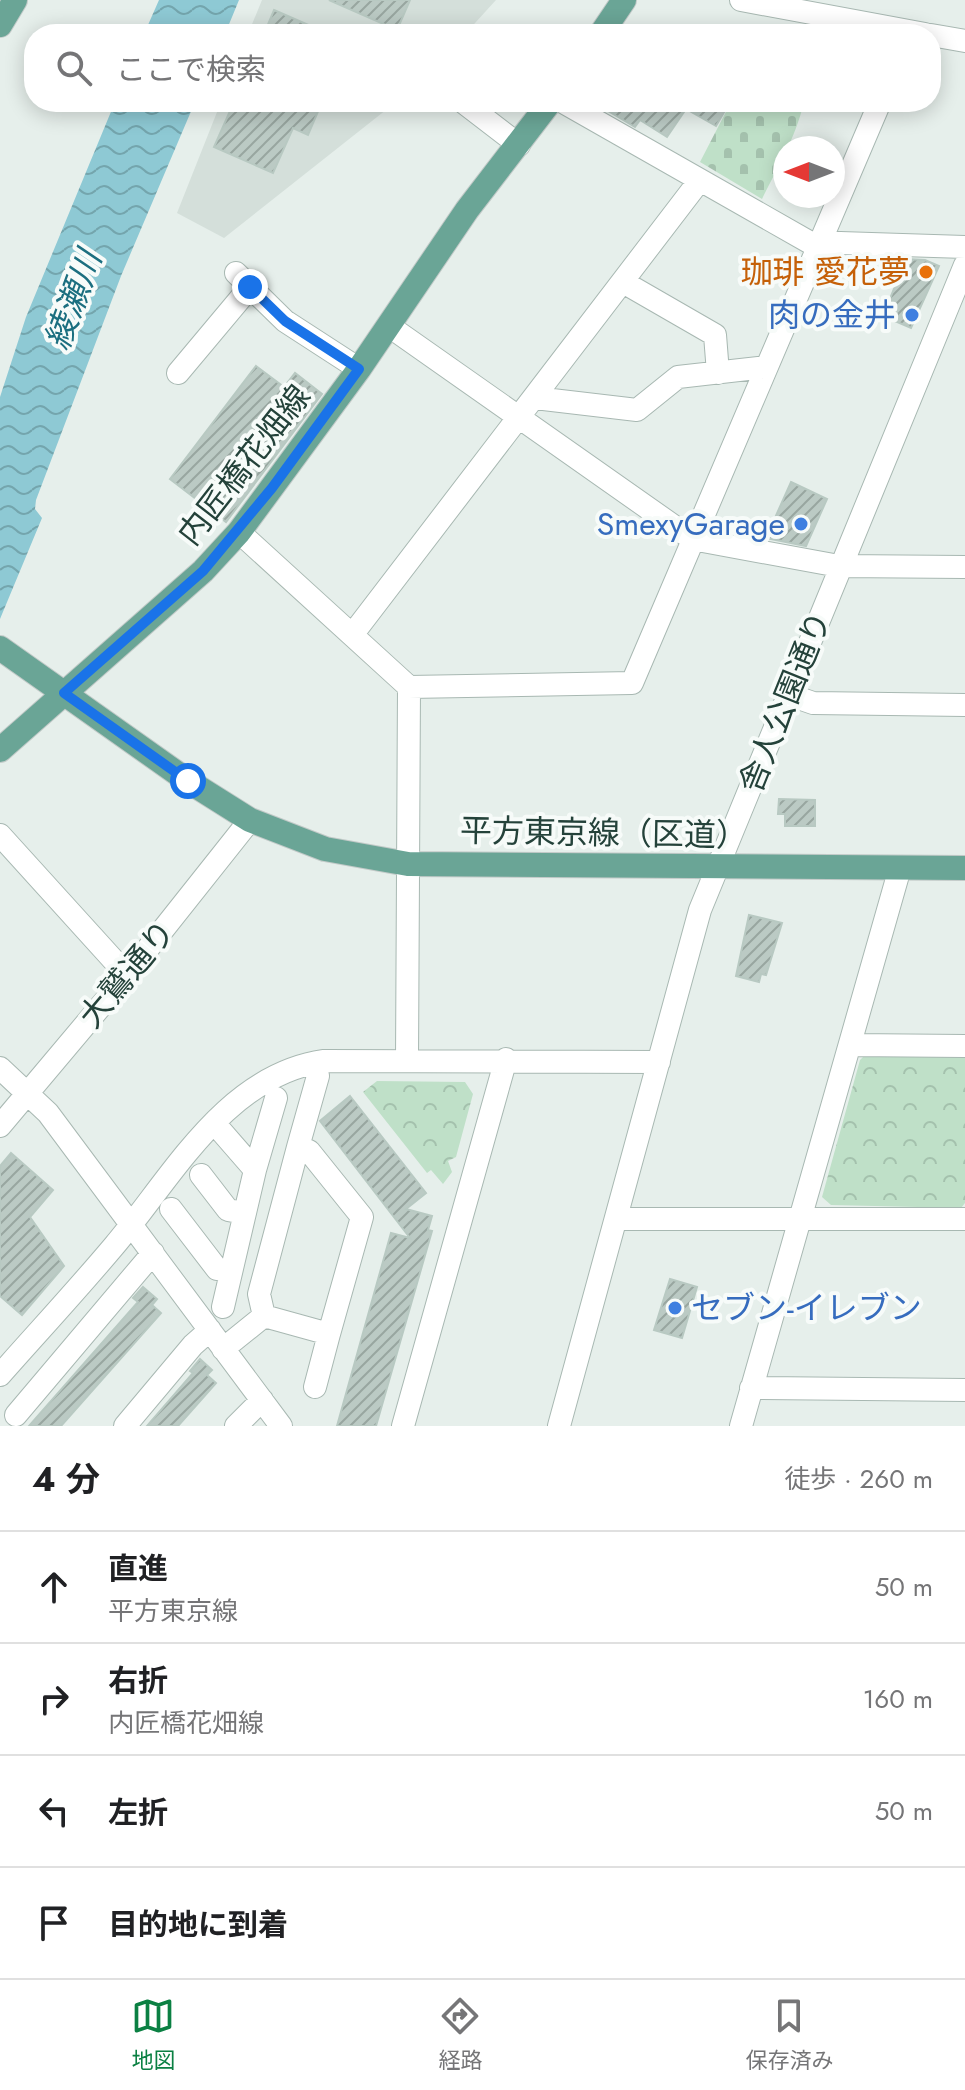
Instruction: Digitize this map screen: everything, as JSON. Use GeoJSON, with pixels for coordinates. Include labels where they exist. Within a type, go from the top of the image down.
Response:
{"type":"FeatureCollection","features":[{"type":"Feature","properties":{"kind":"main road"},"geometry":{"type":"LineString","coordinates":[[0,25],[15,0]]}},
{"type":"Feature","properties":{"kind":"main road"},"geometry":{"type":"LineString","coordinates":[[608,24],[624,0]]}},
{"type":"Feature","properties":{"kind":"main road","name":"内匠橋花畑線"},"geometry":{"type":"LineString","coordinates":[[0,750],[203,571],[239,532],[359,369],[467,210],[543,112]]}},
{"type":"Feature","properties":{"kind":"main road","name":"平方東京線（区道）"},"geometry":{"type":"LineString","coordinates":[[0,648],[188,781],[250,820],[325,849],[408,864],[965,868]]}},
{"type":"Feature","properties":{"kind":"street"},"geometry":{"type":"LineString","coordinates":[[741,0],[867,24]]}},
{"type":"Feature","properties":{"kind":"street"},"geometry":{"type":"LineString","coordinates":[[941,37],[965,41]]}},
{"type":"Feature","properties":{"kind":"street"},"geometry":{"type":"LineString","coordinates":[[476,112],[519,145]]}},
{"type":"Feature","properties":{"kind":"street"},"geometry":{"type":"LineString","coordinates":[[581,112],[809,242],[965,247]]}},
{"type":"Feature","properties":{"kind":"street"},"geometry":{"type":"LineString","coordinates":[[239,532],[409,687],[632,683],[876,112]]}},
{"type":"Feature","properties":{"kind":"street"},"geometry":{"type":"LineString","coordinates":[[352,635],[700,180]]}},
{"type":"Feature","properties":{"kind":"street","name":"舎人公園通り"},"geometry":{"type":"LineString","coordinates":[[559,1426],[700,910],[965,265]]}},
{"type":"Feature","properties":{"kind":"street"},"geometry":{"type":"LineString","coordinates":[[178,373],[243,280],[285,321],[359,369]]}},
{"type":"Feature","properties":{"kind":"street"},"geometry":{"type":"LineString","coordinates":[[623,282],[715,335],[718,373]]}},
{"type":"Feature","properties":{"kind":"street"},"geometry":{"type":"LineString","coordinates":[[389,326],[692,539],[839,566],[965,567]]}},
{"type":"Feature","properties":{"kind":"street"},"geometry":{"type":"LineString","coordinates":[[535,398],[637,410],[678,377],[766,367]]}},
{"type":"Feature","properties":{"kind":"street"},"geometry":{"type":"LineString","coordinates":[[407,1060],[409,687]]}},
{"type":"Feature","properties":{"kind":"street"},"geometry":{"type":"LineString","coordinates":[[790,695],[813,703],[965,705]]}},
{"type":"Feature","properties":{"kind":"street","name":"大鷲通り"},"geometry":{"type":"LineString","coordinates":[[0,1126],[127,975],[250,820]]}},
{"type":"Feature","properties":{"kind":"street"},"geometry":{"type":"LineString","coordinates":[[0,835],[127,975]]}},
{"type":"Feature","properties":{"kind":"street"},"geometry":{"type":"LineString","coordinates":[[741,1426],[900,868]]}},
{"type":"Feature","properties":{"kind":"street"},"geometry":{"type":"LineString","coordinates":[[851,1045],[965,1046]]}},
{"type":"Feature","properties":{"kind":"street"},"geometry":{"type":"LineString","coordinates":[[403,1426],[506,1059]]}},
{"type":"Feature","properties":{"kind":"street"},"geometry":{"type":"LineString","coordinates":[[0,1375],[215,1124],[257,1085],[278,1073],[315,1063],[407,1060],[659,1062]]}},
{"type":"Feature","properties":{"kind":"street"},"geometry":{"type":"LineString","coordinates":[[264,1316],[259,1294],[318,1076],[315,1063]]}},
{"type":"Feature","properties":{"kind":"street"},"geometry":{"type":"LineString","coordinates":[[0,1068],[48,1113],[281,1426]]}},
{"type":"Feature","properties":{"kind":"street"},"geometry":{"type":"LineString","coordinates":[[223,1307],[244,1213],[276,1098]]}},
{"type":"Feature","properties":{"kind":"street"},"geometry":{"type":"LineString","coordinates":[[215,1124],[255,1170]]}},
{"type":"Feature","properties":{"kind":"street"},"geometry":{"type":"LineString","coordinates":[[298,1147],[309,1151],[362,1217],[315,1387]]}},
{"type":"Feature","properties":{"kind":"street"},"geometry":{"type":"LineString","coordinates":[[201,1175],[228,1210],[244,1213]]}},
{"type":"Feature","properties":{"kind":"street"},"geometry":{"type":"LineString","coordinates":[[171,1209],[217,1269],[230,1270]]}},
{"type":"Feature","properties":{"kind":"street"},"geometry":{"type":"LineString","coordinates":[[617,1219],[965,1219]]}},
{"type":"Feature","properties":{"kind":"street"},"geometry":{"type":"LineString","coordinates":[[16,1415],[153,1253]]}},
{"type":"Feature","properties":{"kind":"street"},"geometry":{"type":"LineString","coordinates":[[125,1426],[193,1345],[217,1339],[264,1316],[329,1334]]}},
{"type":"Feature","properties":{"kind":"street"},"geometry":{"type":"LineString","coordinates":[[751,1388],[965,1390]]}},
{"type":"Feature","properties":{"kind":"street"},"geometry":{"type":"LineString","coordinates":[[236,1426],[262,1400]]}},
{"type":"Feature","properties":{"kind":"shaded area"},"geometry":{"type":"Polygon","coordinates":[[[262,0],[496,0],[474,24],[252,24],[262,0]]]}},
{"type":"Feature","properties":{"kind":"shaded area"},"geometry":{"type":"Polygon","coordinates":[[[217,112],[383,112],[224,238],[177,213],[217,112]]]}},
{"type":"Feature","properties":{"kind":"green space"},"geometry":{"type":"Polygon","coordinates":[[[726,112],[801,112],[792,136],[773,136],[773,177],[762,199],[700,162],[726,112]]]}},
{"type":"Feature","properties":{"kind":"green space"},"geometry":{"type":"Polygon","coordinates":[[[865,1055],[965,1055],[965,1203],[961,1208],[831,1205],[822,1197],[860,1060],[865,1055]]]}},
{"type":"Feature","properties":{"kind":"green space"},"geometry":{"type":"Polygon","coordinates":[[[377,1081],[465,1082],[473,1094],[456,1157],[448,1161],[452,1172],[443,1184],[431,1170],[427,1173],[363,1092],[377,1081]]]}},
{"type":"Feature","properties":{"kind":"water"},"geometry":{"type":"Polygon","coordinates":[[[159,0],[239,0],[229,24],[148,24],[159,0]]]}},
{"type":"Feature","properties":{"kind":"water","name":"綾瀬川"},"geometry":{"type":"Polygon","coordinates":[[[111,112],[191,112],[121,276],[36,500],[35,509],[42,518],[0,619],[0,397],[26,317],[111,112]]]}},
{"type":"Feature","properties":{"kind":"building"},"geometry":{"type":"Polygon","coordinates":[[[329,0],[410,0],[400,24],[383,24],[329,0]]]}},
{"type":"Feature","properties":{"kind":"building"},"geometry":{"type":"Polygon","coordinates":[[[274,10],[306,24],[268,24],[274,10]]]}},
{"type":"Feature","properties":{"kind":"building"},"geometry":{"type":"Polygon","coordinates":[[[230,112],[318,112],[308,135],[293,128],[273,173],[214,147],[230,112]]]}},
{"type":"Feature","properties":{"kind":"building"},"geometry":{"type":"Polygon","coordinates":[[[610,112],[684,112],[667,137],[640,120],[635,127],[610,112]]]}},
{"type":"Feature","properties":{"kind":"building"},"geometry":{"type":"Polygon","coordinates":[[[691,112],[724,112],[716,126],[691,112]]]}},
{"type":"Feature","properties":{"kind":"building"},"geometry":{"type":"Polygon","coordinates":[[[906,259],[925,260],[939,266],[911,328],[883,316],[906,259]]]}},
{"type":"Feature","properties":{"kind":"building"},"geometry":{"type":"Polygon","coordinates":[[[256,366],[284,387],[295,373],[322,394],[226,522],[170,479],[256,366]]]}},
{"type":"Feature","properties":{"kind":"building"},"geometry":{"type":"Polygon","coordinates":[[[791,482],[827,499],[806,546],[766,538],[791,482]]]}},
{"type":"Feature","properties":{"kind":"building"},"geometry":{"type":"Polygon","coordinates":[[[779,799],[815,800],[815,826],[785,826],[785,814],[778,814],[779,799]]]}},
{"type":"Feature","properties":{"kind":"building"},"geometry":{"type":"Polygon","coordinates":[[[749,915],[782,923],[766,975],[761,974],[759,982],[736,976],[749,915]]]}},
{"type":"Feature","properties":{"kind":"building"},"geometry":{"type":"Polygon","coordinates":[[[350,1096],[426,1193],[406,1209],[432,1216],[428,1230],[432,1231],[376,1426],[337,1426],[391,1233],[410,1238],[320,1121],[350,1096]]]}},
{"type":"Feature","properties":{"kind":"building"},"geometry":{"type":"Polygon","coordinates":[[[11,1153],[53,1190],[30,1217],[64,1266],[22,1315],[0,1296],[0,1166],[11,1153]]]}},
{"type":"Feature","properties":{"kind":"building"},"geometry":{"type":"Polygon","coordinates":[[[670,1279],[697,1287],[682,1338],[654,1330],[670,1279]]]}},
{"type":"Feature","properties":{"kind":"building"},"geometry":{"type":"Polygon","coordinates":[[[143,1287],[157,1299],[152,1305],[161,1313],[61,1426],[29,1426],[138,1302],[133,1298],[143,1287]]]}},
{"type":"Feature","properties":{"kind":"building"},"geometry":{"type":"Polygon","coordinates":[[[200,1359],[212,1370],[207,1375],[216,1383],[178,1426],[147,1426],[193,1373],[190,1371],[200,1359]]]}},
{"type":"Feature","properties":{"kind":"place","name":"珈琲 愛花夢"},"geometry":{"type":"Point","coordinates":[926,272]}},
{"type":"Feature","properties":{"kind":"place","name":"肉の金井"},"geometry":{"type":"Point","coordinates":[912,315]}},
{"type":"Feature","properties":{"kind":"place","name":"SmexyGarage"},"geometry":{"type":"Point","coordinates":[801,524]}},
{"type":"Feature","properties":{"kind":"place","name":"セブン-イレブン"},"geometry":{"type":"Point","coordinates":[675,1308]}},
{"type":"Feature","properties":{"kind":"route"},"geometry":{"type":"LineString","coordinates":[[188,781],[64,693],[203,571],[239,532],[359,369],[285,321],[250,287]]}}]}
